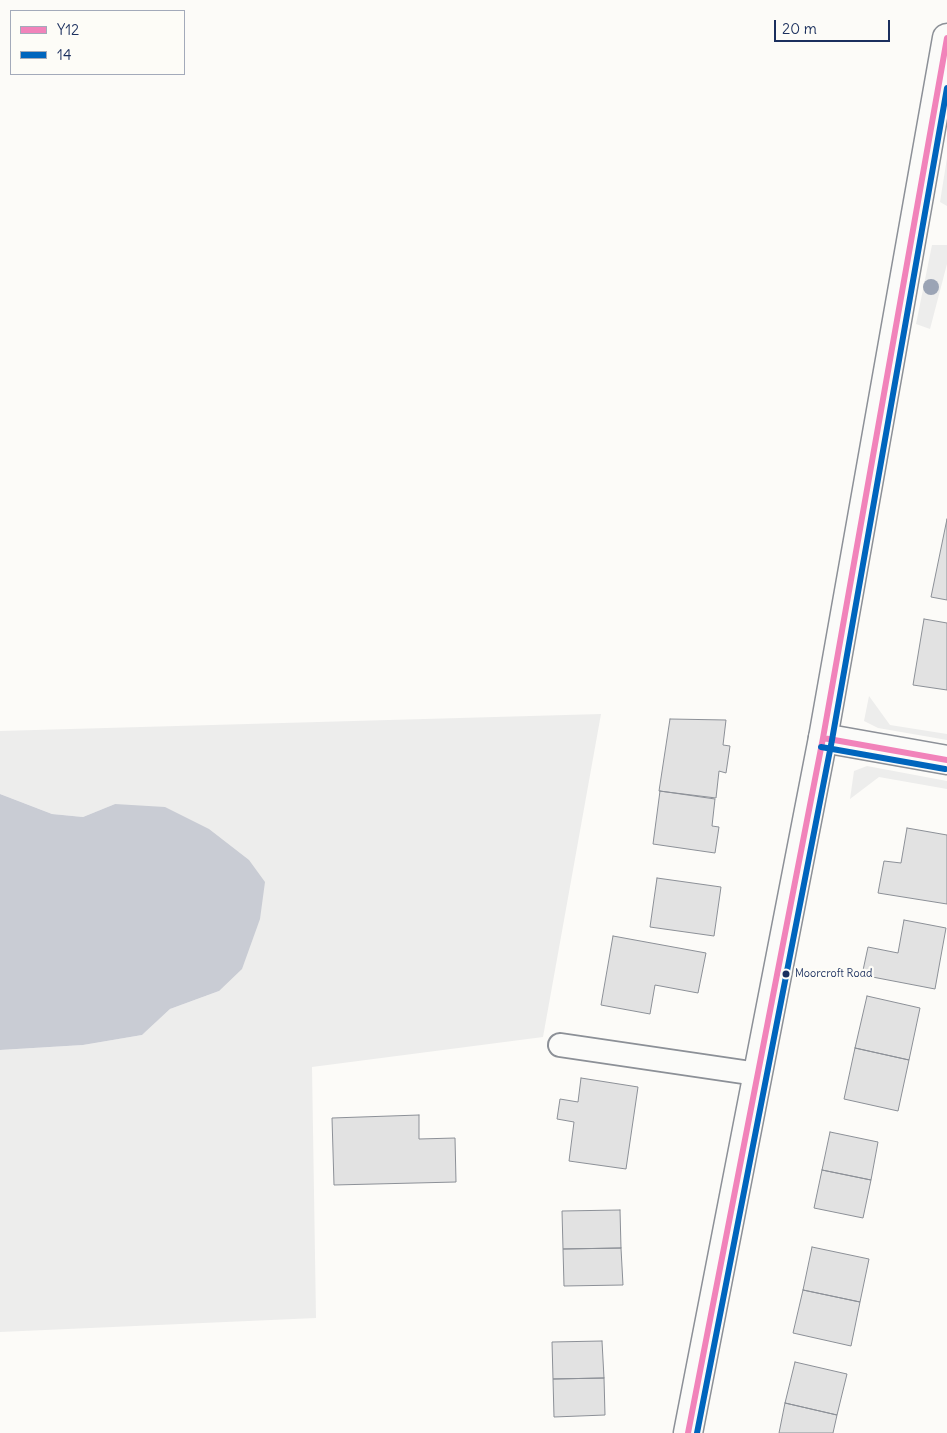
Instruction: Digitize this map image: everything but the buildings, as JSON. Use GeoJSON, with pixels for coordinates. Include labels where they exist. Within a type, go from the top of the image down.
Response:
{"type":"FeatureCollection","features":[{"type":"Feature","properties":{"kind":"street"},"geometry":{"type":"LineString","coordinates":[[688,1433],[822,738],[947,38]]}},
{"type":"Feature","properties":{"kind":"street"},"geometry":{"type":"LineString","coordinates":[[822,738],[947,760]]}},
{"type":"Feature","properties":{"kind":"lane"},"geometry":{"type":"LineString","coordinates":[[560,1044],[756,1074]]}},
{"type":"Feature","properties":{"kind":"shaded area"},"geometry":{"type":"Polygon","coordinates":[[[947,158],[947,206],[940,202],[947,158]]]}},
{"type":"Feature","properties":{"kind":"shaded area"},"geometry":{"type":"Polygon","coordinates":[[[932,245],[947,245],[947,264],[930,329],[916,324],[932,245]]]}},
{"type":"Feature","properties":{"kind":"shaded area"},"geometry":{"type":"Polygon","coordinates":[[[869,696],[890,725],[947,734],[947,740],[878,728],[864,721],[869,696]]]}},
{"type":"Feature","properties":{"kind":"shaded area"},"geometry":{"type":"Polygon","coordinates":[[[601,714],[543,1037],[312,1067],[316,1318],[0,1332],[0,1050],[83,1045],[142,1035],[170,1009],[219,991],[115,804],[83,817],[52,814],[0,794],[0,731],[601,714]]]}},
{"type":"Feature","properties":{"kind":"shaded area"},"geometry":{"type":"Polygon","coordinates":[[[867,766],[947,781],[947,789],[879,777],[850,799],[854,771],[867,766]]]}},
{"type":"Feature","properties":{"kind":"shaded area"},"geometry":{"type":"Polygon","coordinates":[[[0,794],[52,814],[83,817],[115,804],[165,807],[209,829],[249,860],[265,882],[260,919],[242,969],[219,991],[170,1009],[142,1035],[83,1045],[0,1050],[0,794]]]}},
{"type":"Feature","properties":{"kind":"transit line","name":"Y12"},"geometry":{"type":"LineString","coordinates":[[688,1433],[823,738],[947,38]]}},
{"type":"Feature","properties":{"kind":"transit line","name":"14"},"geometry":{"type":"LineString","coordinates":[[697,1433],[832,740],[947,88]]}},
{"type":"Feature","properties":{"kind":"transit line","name":"Y12"},"geometry":{"type":"LineString","coordinates":[[823,738],[947,760]]}},
{"type":"Feature","properties":{"kind":"transit line","name":"14"},"geometry":{"type":"LineString","coordinates":[[821,747],[945,769]]}},
{"type":"Feature","properties":{"kind":"place","name":"Moorcroft Road"},"geometry":{"type":"Point","coordinates":[786,974]}}]}
